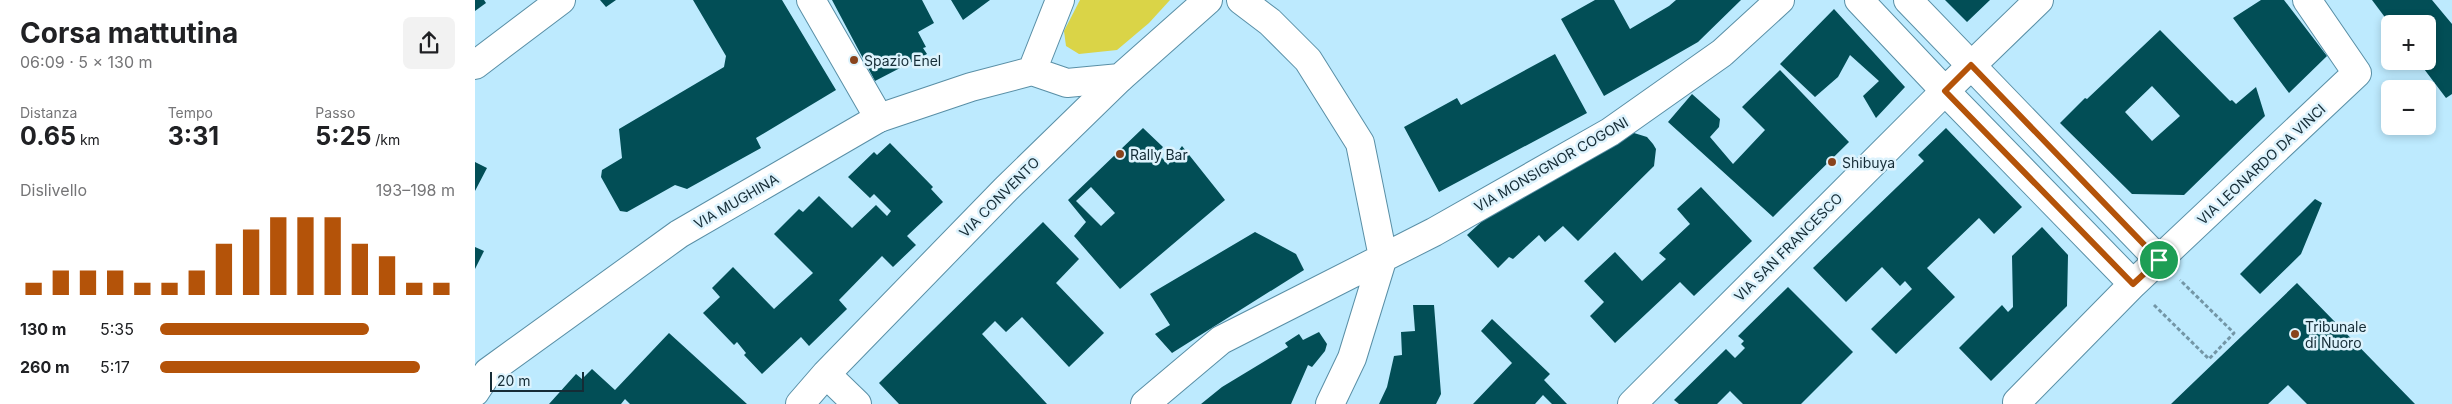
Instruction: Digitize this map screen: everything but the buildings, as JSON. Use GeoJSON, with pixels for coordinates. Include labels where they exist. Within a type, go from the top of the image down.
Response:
{"type":"FeatureCollection","features":[{"type":"Feature","properties":{"kind":"street"},"geometry":{"type":"LineString","coordinates":[[475,65],[561,0]]}},
{"type":"Feature","properties":{"kind":"street"},"geometry":{"type":"LineString","coordinates":[[811,0],[879,118]]}},
{"type":"Feature","properties":{"kind":"street"},"geometry":{"type":"LineString","coordinates":[[1060,0],[1032,71],[1067,83],[1120,78]]}},
{"type":"Feature","properties":{"kind":"street","name":"VIA CONVENTO"},"geometry":{"type":"LineString","coordinates":[[800,404],[826,374],[1005,190],[1120,78],[1208,0]]}},
{"type":"Feature","properties":{"kind":"street"},"geometry":{"type":"LineString","coordinates":[[1241,0],[1270,22],[1308,60],[1360,143],[1383,257],[1352,358],[1330,404]]}},
{"type":"Feature","properties":{"kind":"street","name":"VIA MONSIGNOR COGONI"},"geometry":{"type":"LineString","coordinates":[[1145,404],[1221,340],[1434,232],[1610,132],[1722,52],[1780,0]]}},
{"type":"Feature","properties":{"kind":"street"},"geometry":{"type":"LineString","coordinates":[[1859,0],[2133,284]]}},
{"type":"Feature","properties":{"kind":"street"},"geometry":{"type":"LineString","coordinates":[[1908,0],[2159,260]]}},
{"type":"Feature","properties":{"kind":"street","name":"VIA SAN FRANCESCO"},"geometry":{"type":"LineString","coordinates":[[1632,404],[1971,65],[2039,0]]}},
{"type":"Feature","properties":{"kind":"street","name":"VIA LEONARDO DA VINCI"},"geometry":{"type":"LineString","coordinates":[[2017,402],[2133,284],[2357,72],[2307,0]]}},
{"type":"Feature","properties":{"kind":"street","name":"VIA MUGHINA"},"geometry":{"type":"LineString","coordinates":[[479,376],[679,234],[879,118],[971,87],[1032,71]]}},
{"type":"Feature","properties":{"kind":"street"},"geometry":{"type":"LineString","coordinates":[[826,374],[857,404]]}},
{"type":"Feature","properties":{"kind":"path"},"geometry":{"type":"LineString","coordinates":[[2133,284],[2209,359],[2234,333],[2159,260]]}},
{"type":"Feature","properties":{"kind":"shaded area"},"geometry":{"type":"Polygon","coordinates":[[[1080,0],[1170,0],[1149,23],[1117,50],[1079,54],[1066,46],[1064,31],[1080,0]]]}},
{"type":"Feature","properties":{"kind":"place","name":"Spazio Enel"},"geometry":{"type":"Point","coordinates":[854,60]}},
{"type":"Feature","properties":{"kind":"place","name":"Rally Bar"},"geometry":{"type":"Point","coordinates":[1120,154]}},
{"type":"Feature","properties":{"kind":"place","name":"Shibuya"},"geometry":{"type":"Point","coordinates":[1832,162]}},
{"type":"Feature","properties":{"kind":"place","name":"Tribunale di Nuoro"},"geometry":{"type":"Point","coordinates":[2295,334]}},
{"type":"Feature","properties":{"kind":"route"},"geometry":{"type":"LineString","coordinates":[[1971,65],[2159,260],[2133,284],[1945,91],[1971,65]]}}]}
